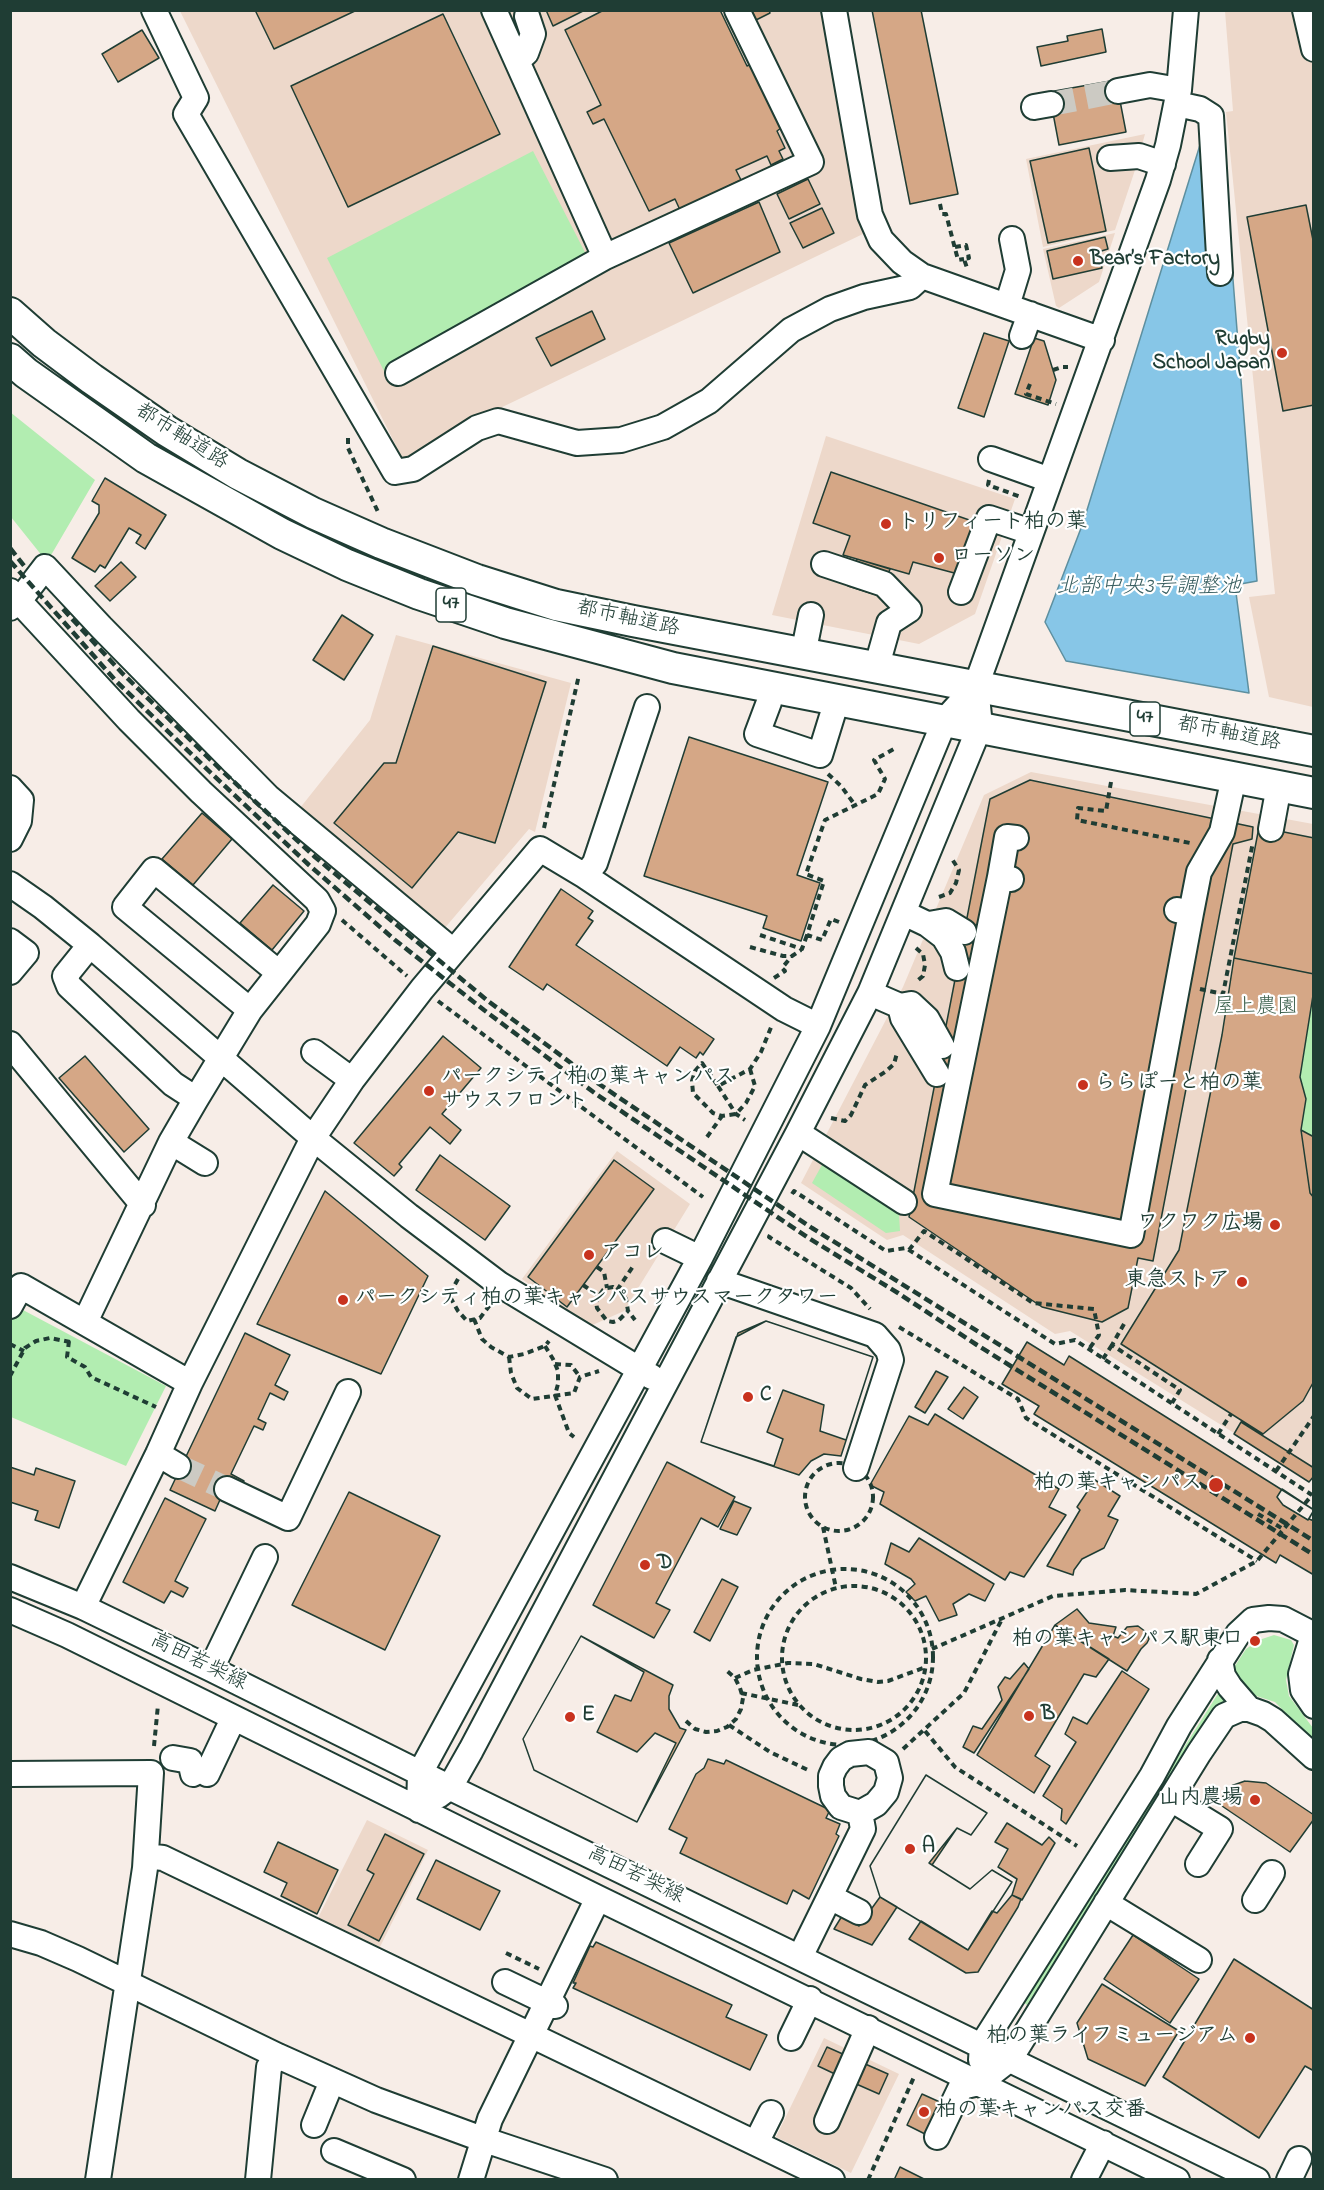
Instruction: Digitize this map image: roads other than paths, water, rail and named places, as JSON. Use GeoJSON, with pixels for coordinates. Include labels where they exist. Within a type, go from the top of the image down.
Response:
{"type":"FeatureCollection","features":[{"type":"Feature","properties":{"kind":"main road","name":"都市軸道路"},"geometry":{"type":"LineString","coordinates":[[10,313],[44,343],[92,379],[167,431],[238,474],[312,513],[477,580],[556,605],[876,669],[1314,750]]}},
{"type":"Feature","properties":{"kind":"main road","name":"都市軸道路"},"geometry":{"type":"LineString","coordinates":[[10,359],[26,373],[146,458],[272,529],[347,565],[419,594],[505,623],[673,668],[980,726],[1314,793]]}},
{"type":"Feature","properties":{"kind":"street"},"geometry":{"type":"LineString","coordinates":[[154,10],[195,98],[186,114],[395,472],[413,469],[477,428],[498,422],[577,443],[621,440],[663,427],[709,401],[791,330],[830,309],[864,297],[909,287],[922,276]]}},
{"type":"Feature","properties":{"kind":"street"},"geometry":{"type":"LineString","coordinates":[[494,10],[605,257]]}},
{"type":"Feature","properties":{"kind":"street"},"geometry":{"type":"LineString","coordinates":[[398,373],[605,257],[811,162],[737,10]]}},
{"type":"Feature","properties":{"kind":"street"},"geometry":{"type":"LineString","coordinates":[[834,10],[870,215],[881,240],[902,262],[922,276],[1006,306],[1026,325],[1102,340]]}},
{"type":"Feature","properties":{"kind":"street"},"geometry":{"type":"LineString","coordinates":[[419,1810],[420,1773],[700,1258],[818,1026],[945,720],[976,686],[1102,340],[1163,164],[1178,97],[1186,10]]}},
{"type":"Feature","properties":{"kind":"street"},"geometry":{"type":"LineString","coordinates":[[1305,10],[1314,49]]}},
{"type":"Feature","properties":{"kind":"street"},"geometry":{"type":"LineString","coordinates":[[518,60],[526,53],[533,34],[527,16]]}},
{"type":"Feature","properties":{"kind":"street"},"geometry":{"type":"LineString","coordinates":[[1118,91],[1150,85],[1178,97],[1210,116],[1220,273]]}},
{"type":"Feature","properties":{"kind":"street"},"geometry":{"type":"LineString","coordinates":[[1110,158],[1139,156],[1163,164]]}},
{"type":"Feature","properties":{"kind":"street"},"geometry":{"type":"LineString","coordinates":[[1006,306],[1018,270],[1012,238]]}},
{"type":"Feature","properties":{"kind":"street"},"geometry":{"type":"LineString","coordinates":[[991,459],[1050,480]]}},
{"type":"Feature","properties":{"kind":"street"},"geometry":{"type":"LineString","coordinates":[[961,592],[989,518],[1031,532]]}},
{"type":"Feature","properties":{"kind":"street"},"geometry":{"type":"LineString","coordinates":[[824,564],[884,584],[909,610],[889,623],[876,669]]}},
{"type":"Feature","properties":{"kind":"street"},"geometry":{"type":"LineString","coordinates":[[81,1333],[171,1142],[250,1010],[318,924],[323,911],[317,900],[201,792],[13,600],[45,567],[268,797],[453,951]]}},
{"type":"Feature","properties":{"kind":"street"},"geometry":{"type":"LineString","coordinates":[[803,655],[811,615]]}},
{"type":"Feature","properties":{"kind":"street"},"geometry":{"type":"LineString","coordinates":[[419,1810],[450,1787],[798,1134],[870,993],[980,726],[976,686]]}},
{"type":"Feature","properties":{"kind":"street"},"geometry":{"type":"LineString","coordinates":[[772,687],[757,734],[820,755],[837,700]]}},
{"type":"Feature","properties":{"kind":"street"},"geometry":{"type":"LineString","coordinates":[[585,876],[595,863],[647,707]]}},
{"type":"Feature","properties":{"kind":"street"},"geometry":{"type":"LineString","coordinates":[[1016,838],[1007,837],[1006,878],[984,980],[977,1044],[934,1194],[1131,1235],[1154,1080],[1192,864],[1222,832],[1234,777]]}},
{"type":"Feature","properties":{"kind":"street"},"geometry":{"type":"LineString","coordinates":[[1263,831],[1279,786]]}},
{"type":"Feature","properties":{"kind":"street"},"geometry":{"type":"LineString","coordinates":[[10,788],[21,800],[19,821],[10,839]]}},
{"type":"Feature","properties":{"kind":"street"},"geometry":{"type":"LineString","coordinates":[[82,1607],[168,1460],[190,1383],[313,1138],[352,1080],[422,989],[540,849],[585,876],[783,1009],[818,1026]]}},
{"type":"Feature","properties":{"kind":"street"},"geometry":{"type":"LineString","coordinates":[[250,1010],[125,907],[154,870],[279,973]]}},
{"type":"Feature","properties":{"kind":"street"},"geometry":{"type":"LineString","coordinates":[[10,884],[90,945],[313,1138],[409,1216],[499,1284],[665,1384]]}},
{"type":"Feature","properties":{"kind":"street"},"geometry":{"type":"LineString","coordinates":[[904,913],[927,924],[944,937],[953,952],[957,968]]}},
{"type":"Feature","properties":{"kind":"street"},"geometry":{"type":"LineString","coordinates":[[927,924],[946,921],[964,932]]}},
{"type":"Feature","properties":{"kind":"street"},"geometry":{"type":"LineString","coordinates":[[10,941],[26,953],[10,972]]}},
{"type":"Feature","properties":{"kind":"street"},"geometry":{"type":"LineString","coordinates":[[90,945],[65,976],[69,986],[173,1084],[196,1099]]}},
{"type":"Feature","properties":{"kind":"street"},"geometry":{"type":"LineString","coordinates":[[870,993],[904,996],[927,1019],[942,1046]]}},
{"type":"Feature","properties":{"kind":"street"},"geometry":{"type":"LineString","coordinates":[[904,996],[903,1018],[937,1074]]}},
{"type":"Feature","properties":{"kind":"street"},"geometry":{"type":"LineString","coordinates":[[10,1044],[143,1205]]}},
{"type":"Feature","properties":{"kind":"street"},"geometry":{"type":"LineString","coordinates":[[314,1052],[352,1080]]}},
{"type":"Feature","properties":{"kind":"street"},"geometry":{"type":"LineString","coordinates":[[798,1134],[904,1202]]}},
{"type":"Feature","properties":{"kind":"street"},"geometry":{"type":"LineString","coordinates":[[171,1142],[205,1163]]}},
{"type":"Feature","properties":{"kind":"street"},"geometry":{"type":"LineString","coordinates":[[665,1241],[700,1258]]}},
{"type":"Feature","properties":{"kind":"street"},"geometry":{"type":"LineString","coordinates":[[719,1281],[875,1335],[888,1350],[891,1360],[856,1468]]}},
{"type":"Feature","properties":{"kind":"street"},"geometry":{"type":"LineString","coordinates":[[14,1289],[81,1333],[190,1383]]}},
{"type":"Feature","properties":{"kind":"street"},"geometry":{"type":"LineString","coordinates":[[227,1489],[288,1518],[348,1392]]}},
{"type":"Feature","properties":{"kind":"street"},"geometry":{"type":"LineString","coordinates":[[211,1669],[265,1557]]}},
{"type":"Feature","properties":{"kind":"street","name":"高田若柴線"},"geometry":{"type":"LineString","coordinates":[[10,1577],[82,1607],[211,1669],[1257,2180]]}},
{"type":"Feature","properties":{"kind":"street","name":"高田若柴線"},"geometry":{"type":"LineString","coordinates":[[10,1610],[67,1635],[233,1719],[1177,2180]]}},
{"type":"Feature","properties":{"kind":"street"},"geometry":{"type":"LineString","coordinates":[[979,2083],[982,2045],[1152,1776],[1179,1726],[1220,1660],[1238,1634],[1253,1620],[1283,1619],[1313,1635],[1300,1674],[1303,1690],[1314,1706]]}},
{"type":"Feature","properties":{"kind":"street"},"geometry":{"type":"LineString","coordinates":[[1220,1660],[1223,1676],[1250,1709],[1273,1720],[1314,1757]]}},
{"type":"Feature","properties":{"kind":"street"},"geometry":{"type":"LineString","coordinates":[[938,2137],[961,2087],[979,2083],[1010,2059],[1219,1722],[1231,1712],[1250,1709]]}},
{"type":"Feature","properties":{"kind":"street"},"geometry":{"type":"LineString","coordinates":[[173,1758],[190,1761],[200,1774],[233,1719]]}},
{"type":"Feature","properties":{"kind":"street"},"geometry":{"type":"LineString","coordinates":[[869,1752],[886,1762],[890,1778],[885,1792],[876,1804],[860,1813],[842,1807],[833,1796],[831,1776],[841,1759],[850,1754],[869,1752]]}},
{"type":"Feature","properties":{"kind":"street"},"geometry":{"type":"LineString","coordinates":[[10,1774],[150,1773],[146,1856],[98,2180]]}},
{"type":"Feature","properties":{"kind":"street"},"geometry":{"type":"LineString","coordinates":[[1171,1798],[1220,1829],[1218,1840],[1198,1864]]}},
{"type":"Feature","properties":{"kind":"street"},"geometry":{"type":"LineString","coordinates":[[800,1957],[862,1829],[860,1813]]}},
{"type":"Feature","properties":{"kind":"street"},"geometry":{"type":"LineString","coordinates":[[146,1856],[163,1858],[336,1933],[531,2034],[832,2180]]}},
{"type":"Feature","properties":{"kind":"street"},"geometry":{"type":"LineString","coordinates":[[1255,1900],[1272,1874]]}},
{"type":"Feature","properties":{"kind":"street"},"geometry":{"type":"LineString","coordinates":[[830,1897],[859,1912]]}},
{"type":"Feature","properties":{"kind":"street"},"geometry":{"type":"LineString","coordinates":[[471,2180],[490,2119],[531,2034],[551,2004],[565,1947],[598,1898]]}},
{"type":"Feature","properties":{"kind":"street"},"geometry":{"type":"LineString","coordinates":[[1106,1903],[1199,1960]]}},
{"type":"Feature","properties":{"kind":"street"},"geometry":{"type":"LineString","coordinates":[[10,1934],[41,1943],[376,2100],[589,2177]]}},
{"type":"Feature","properties":{"kind":"street"},"geometry":{"type":"LineString","coordinates":[[505,1982],[551,2004]]}},
{"type":"Feature","properties":{"kind":"street"},"geometry":{"type":"LineString","coordinates":[[791,2038],[810,2000]]}},
{"type":"Feature","properties":{"kind":"street"},"geometry":{"type":"LineString","coordinates":[[827,2121],[868,2028]]}},
{"type":"Feature","properties":{"kind":"street"},"geometry":{"type":"LineString","coordinates":[[258,2180],[269,2067],[278,2056]]}},
{"type":"Feature","properties":{"kind":"street"},"geometry":{"type":"LineString","coordinates":[[314,2125],[332,2081]]}},
{"type":"Feature","properties":{"kind":"street"},"geometry":{"type":"LineString","coordinates":[[756,2143],[771,2114]]}},
{"type":"Feature","properties":{"kind":"street"},"geometry":{"type":"LineString","coordinates":[[1084,2180],[1103,2143]]}},
{"type":"Feature","properties":{"kind":"street"},"geometry":{"type":"LineString","coordinates":[[334,2151],[403,2180]]}},
{"type":"Feature","properties":{"kind":"water","name":"北部中央3号調整池"},"geometry":{"type":"Polygon","coordinates":[[[1221,129],[1257,581],[1235,585],[1249,693],[1066,661],[1045,622],[1083,523],[1204,132],[1221,129]]]}},
{"type":"Feature","properties":{"kind":"tunnel"},"geometry":{"type":"LineString","coordinates":[[1051,104],[1118,91]]}},
{"type":"Feature","properties":{"kind":"tunnel"},"geometry":{"type":"LineString","coordinates":[[178,1466],[227,1489]]}},
{"type":"Feature","properties":{"kind":"railway"},"geometry":{"type":"LineString","coordinates":[[10,548],[25,567]]}},
{"type":"Feature","properties":{"kind":"railway"},"geometry":{"type":"LineString","coordinates":[[10,561],[115,680],[211,773],[309,865],[395,940],[484,1010],[596,1094],[807,1237],[1314,1555]]}},
{"type":"Feature","properties":{"kind":"railway"},"geometry":{"type":"LineString","coordinates":[[63,609],[122,673],[219,768],[315,857],[488,1001],[599,1084],[812,1228],[1314,1541]]}},
{"type":"Feature","properties":{"kind":"place","name":"Bear’s Factory"},"geometry":{"type":"Point","coordinates":[1078,261]}},
{"type":"Feature","properties":{"kind":"place","name":"Rugby School Japan"},"geometry":{"type":"Point","coordinates":[1282,353]}},
{"type":"Feature","properties":{"kind":"place","name":"トリフィート柏の葉"},"geometry":{"type":"Point","coordinates":[886,524]}},
{"type":"Feature","properties":{"kind":"place","name":"ローソン"},"geometry":{"type":"Point","coordinates":[939,558]}},
{"type":"Feature","properties":{"kind":"place","name":"ららぽーと柏の葉"},"geometry":{"type":"Point","coordinates":[1083,1085]}},
{"type":"Feature","properties":{"kind":"place","name":"パークシティ柏の葉キャンパス サウスフロント"},"geometry":{"type":"Point","coordinates":[429,1091]}},
{"type":"Feature","properties":{"kind":"place","name":"ワクワク広場"},"geometry":{"type":"Point","coordinates":[1275,1225]}},
{"type":"Feature","properties":{"kind":"place","name":"アコレ"},"geometry":{"type":"Point","coordinates":[589,1255]}},
{"type":"Feature","properties":{"kind":"place","name":"東急ストア"},"geometry":{"type":"Point","coordinates":[1242,1282]}},
{"type":"Feature","properties":{"kind":"place","name":"パークシティ柏の葉キャンパスサウスマークタワー"},"geometry":{"type":"Point","coordinates":[343,1300]}},
{"type":"Feature","properties":{"kind":"place","name":"C"},"geometry":{"type":"Point","coordinates":[748,1397]}},
{"type":"Feature","properties":{"kind":"place","name":"柏の葉キャンパス"},"geometry":{"type":"Point","coordinates":[1216,1485]}},
{"type":"Feature","properties":{"kind":"place","name":"D"},"geometry":{"type":"Point","coordinates":[645,1565]}},
{"type":"Feature","properties":{"kind":"place","name":"柏の葉キャンパス駅東口"},"geometry":{"type":"Point","coordinates":[1255,1641]}},
{"type":"Feature","properties":{"kind":"place","name":"B"},"geometry":{"type":"Point","coordinates":[1029,1716]}},
{"type":"Feature","properties":{"kind":"place","name":"E"},"geometry":{"type":"Point","coordinates":[570,1717]}},
{"type":"Feature","properties":{"kind":"place","name":"山内農場"},"geometry":{"type":"Point","coordinates":[1255,1800]}},
{"type":"Feature","properties":{"kind":"place","name":"A"},"geometry":{"type":"Point","coordinates":[910,1849]}},
{"type":"Feature","properties":{"kind":"place","name":"柏の葉ライフミュージアム"},"geometry":{"type":"Point","coordinates":[1250,2038]}},
{"type":"Feature","properties":{"kind":"place","name":"柏の葉キャンパス交番"},"geometry":{"type":"Point","coordinates":[924,2112]}},
{"type":"Feature","properties":{"kind":"park label","name":"屋上農園"},"geometry":{"type":"Point","coordinates":[1256,1009]}}]}
